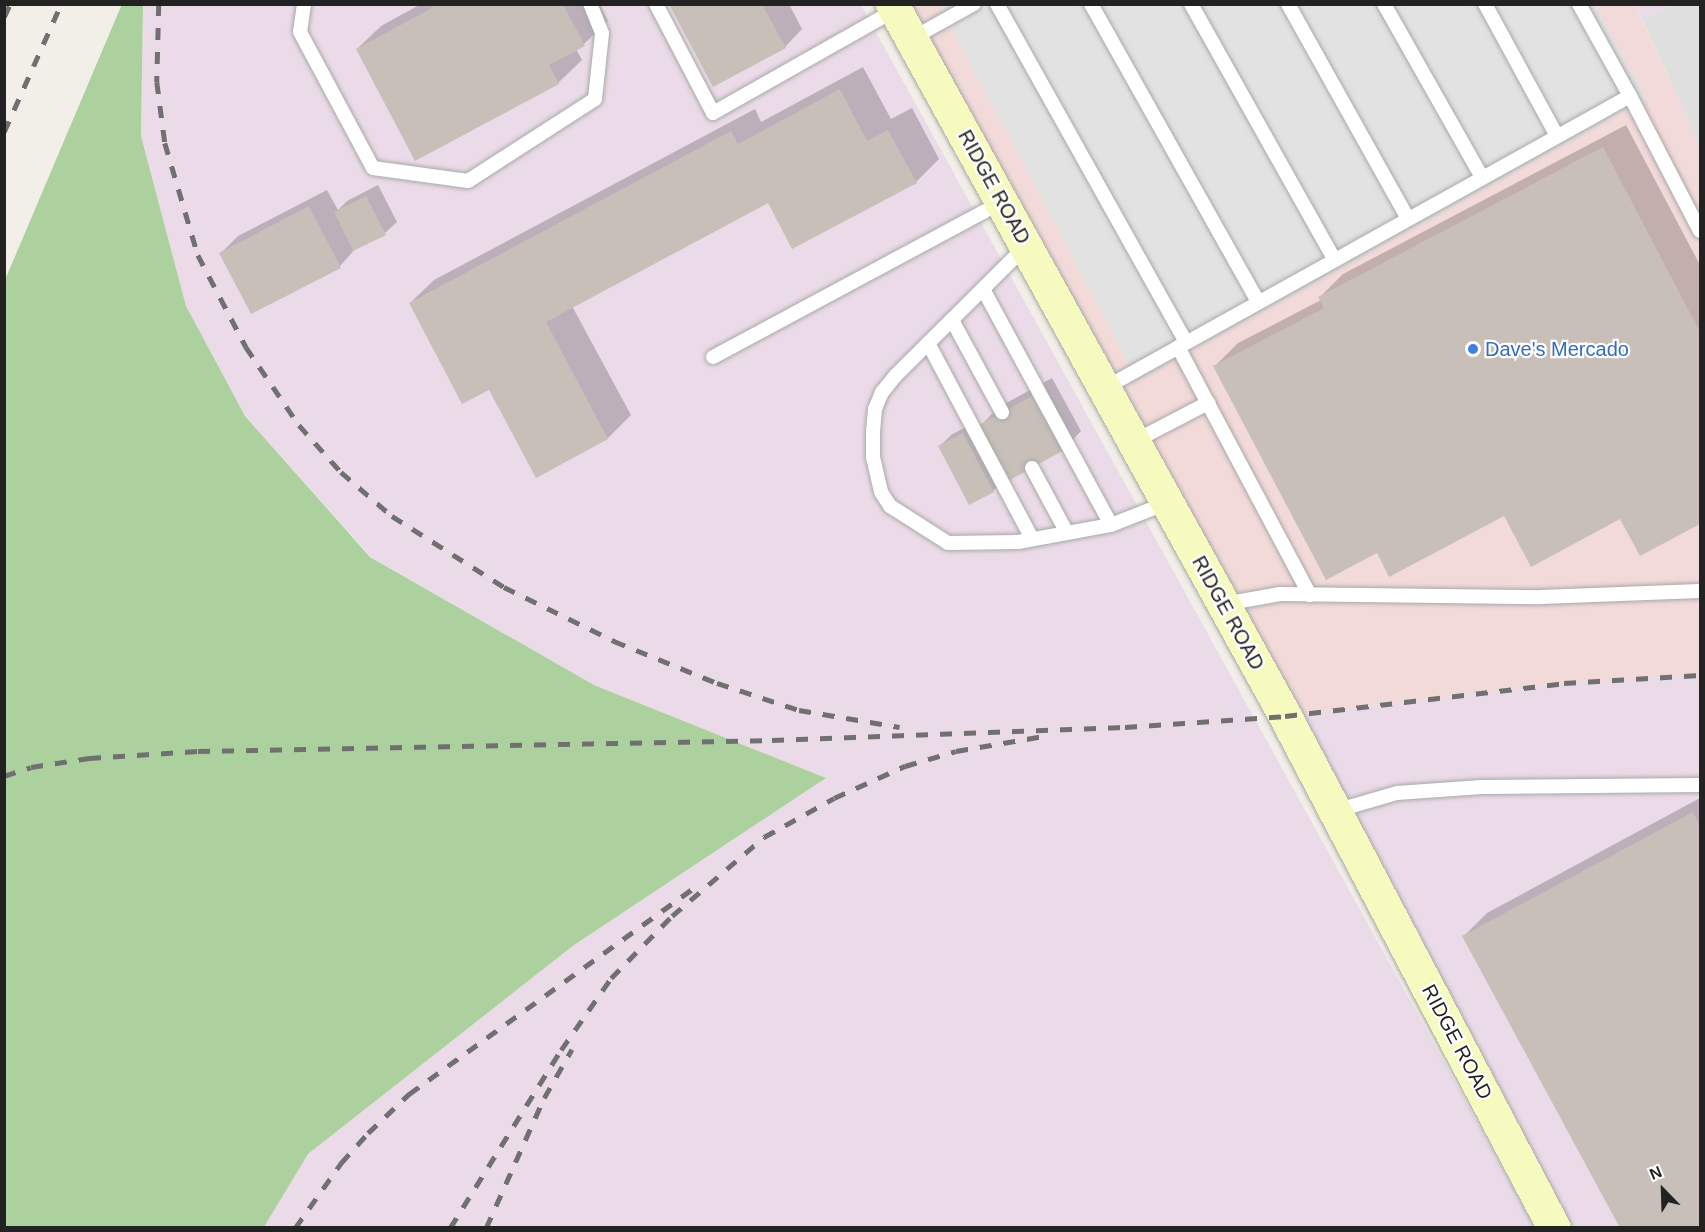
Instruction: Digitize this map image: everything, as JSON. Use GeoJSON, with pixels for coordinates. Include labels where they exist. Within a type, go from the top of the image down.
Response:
{"type":"FeatureCollection","features":[{"type":"Feature","properties":{"kind":"main road","name":"RIDGE ROAD"},"geometry":{"type":"LineString","coordinates":[[893,7],[1223,604],[1554,1227]]}},
{"type":"Feature","properties":{"kind":"lane"},"geometry":{"type":"LineString","coordinates":[[303,4],[300,32],[373,168],[468,181],[595,99],[602,33],[590,4]]}},
{"type":"Feature","properties":{"kind":"lane"},"geometry":{"type":"LineString","coordinates":[[656,4],[713,114],[893,7]]}},
{"type":"Feature","properties":{"kind":"lane"},"geometry":{"type":"LineString","coordinates":[[911,39],[974,4]]}},
{"type":"Feature","properties":{"kind":"lane"},"geometry":{"type":"LineString","coordinates":[[997,4],[1182,344],[1208,403],[1310,595]]}},
{"type":"Feature","properties":{"kind":"lane"},"geometry":{"type":"LineString","coordinates":[[1092,4],[1258,302]]}},
{"type":"Feature","properties":{"kind":"lane"},"geometry":{"type":"LineString","coordinates":[[1191,4],[1334,259]]}},
{"type":"Feature","properties":{"kind":"lane"},"geometry":{"type":"LineString","coordinates":[[1288,4],[1407,219]]}},
{"type":"Feature","properties":{"kind":"lane"},"geometry":{"type":"LineString","coordinates":[[1384,4],[1482,177]]}},
{"type":"Feature","properties":{"kind":"lane"},"geometry":{"type":"LineString","coordinates":[[1485,4],[1557,136]]}},
{"type":"Feature","properties":{"kind":"lane"},"geometry":{"type":"LineString","coordinates":[[1579,4],[1701,231]]}},
{"type":"Feature","properties":{"kind":"lane"},"geometry":{"type":"LineString","coordinates":[[1105,388],[1630,96]]}},
{"type":"Feature","properties":{"kind":"lane"},"geometry":{"type":"LineString","coordinates":[[713,357],[1002,202]]}},
{"type":"Feature","properties":{"kind":"lane"},"geometry":{"type":"LineString","coordinates":[[1027,246],[928,343],[882,392],[875,410],[873,457],[881,492],[890,506],[948,543],[1018,542],[1111,525],[1167,503]]}},
{"type":"Feature","properties":{"kind":"lane"},"geometry":{"type":"LineString","coordinates":[[983,289],[1111,525]]}},
{"type":"Feature","properties":{"kind":"lane"},"geometry":{"type":"LineString","coordinates":[[952,320],[1002,412]]}},
{"type":"Feature","properties":{"kind":"lane"},"geometry":{"type":"LineString","coordinates":[[928,343],[1032,539]]}},
{"type":"Feature","properties":{"kind":"lane"},"geometry":{"type":"LineString","coordinates":[[1133,442],[1208,403]]}},
{"type":"Feature","properties":{"kind":"lane"},"geometry":{"type":"LineString","coordinates":[[1032,468],[1067,533]]}},
{"type":"Feature","properties":{"kind":"lane"},"geometry":{"type":"LineString","coordinates":[[1223,604],[1280,594],[1541,597],[1701,591]]}},
{"type":"Feature","properties":{"kind":"lane"},"geometry":{"type":"LineString","coordinates":[[1335,811],[1397,793],[1482,787],[1701,786]]}},
{"type":"Feature","properties":{"kind":"shaded area"},"geometry":{"type":"Polygon","coordinates":[[[143,5],[861,5],[1535,1227],[264,1227],[308,1154],[574,945],[826,778],[594,685],[371,557],[245,416],[186,306],[141,136],[143,5]]]}},
{"type":"Feature","properties":{"kind":"shaded area"},"geometry":{"type":"Polygon","coordinates":[[[892,5],[1635,5],[1700,146],[1700,675],[1564,683],[1285,716],[892,5]]]}},
{"type":"Feature","properties":{"kind":"shaded area"},"geometry":{"type":"Polygon","coordinates":[[[939,5],[1595,5],[1647,99],[1138,381],[939,5]]]}},
{"type":"Feature","properties":{"kind":"shaded area"},"geometry":{"type":"Polygon","coordinates":[[[1635,5],[1675,5],[1642,19],[1635,5]]]}},
{"type":"Feature","properties":{"kind":"shaded area"},"geometry":{"type":"Polygon","coordinates":[[[1675,5],[1700,5],[1700,146],[1642,19],[1675,5]]]}},
{"type":"Feature","properties":{"kind":"shaded area"},"geometry":{"type":"Polygon","coordinates":[[[1700,675],[1700,1227],[1554,1227],[1285,716],[1564,683],[1700,675]]]}},
{"type":"Feature","properties":{"kind":"green space"},"geometry":{"type":"Polygon","coordinates":[[[122,4],[143,5],[141,136],[186,306],[245,416],[370,557],[594,685],[826,778],[574,945],[308,1154],[264,1227],[5,1227],[5,280],[122,4]]]}},
{"type":"Feature","properties":{"kind":"building"},"geometry":{"type":"Polygon","coordinates":[[[430,4],[563,4],[585,46],[549,65],[559,84],[415,161],[356,49],[432,8],[430,4]]]}},
{"type":"Feature","properties":{"kind":"building"},"geometry":{"type":"Polygon","coordinates":[[[669,4],[762,4],[786,48],[713,87],[669,4]]]}},
{"type":"Feature","properties":{"kind":"building"},"geometry":{"type":"Polygon","coordinates":[[[840,89],[867,141],[888,130],[917,183],[792,249],[768,203],[546,322],[608,439],[536,478],[489,390],[462,404],[409,303],[731,131],[738,144],[840,89]]]}},
{"type":"Feature","properties":{"kind":"building","name":"Dave's Mercado"},"geometry":{"type":"Polygon","coordinates":[[[1603,147],[1700,332],[1700,524],[1640,556],[1620,519],[1531,567],[1504,516],[1389,577],[1377,553],[1326,580],[1213,366],[1324,308],[1318,297],[1603,147]]]}},
{"type":"Feature","properties":{"kind":"building"},"geometry":{"type":"Polygon","coordinates":[[[366,196],[386,235],[353,251],[334,212],[366,196]]]}},
{"type":"Feature","properties":{"kind":"building"},"geometry":{"type":"Polygon","coordinates":[[[309,206],[341,268],[251,314],[219,253],[309,206]]]}},
{"type":"Feature","properties":{"kind":"building"},"geometry":{"type":"Polygon","coordinates":[[[1034,395],[1064,450],[1010,480],[979,425],[1034,395]]]}},
{"type":"Feature","properties":{"kind":"building"},"geometry":{"type":"Polygon","coordinates":[[[963,433],[994,492],[969,505],[938,446],[963,433]]]}},
{"type":"Feature","properties":{"kind":"building"},"geometry":{"type":"Polygon","coordinates":[[[1693,812],[1700,826],[1700,1228],[1620,1228],[1462,936],[1693,812]]]}},
{"type":"Feature","properties":{"kind":"railway"},"geometry":{"type":"LineString","coordinates":[[4,17],[10,4]]}},
{"type":"Feature","properties":{"kind":"railway"},"geometry":{"type":"LineString","coordinates":[[4,132],[61,4]]}},
{"type":"Feature","properties":{"kind":"railway"},"geometry":{"type":"LineString","coordinates":[[159,4],[157,82],[165,143],[198,255],[246,347],[299,425],[341,472],[392,516],[504,587],[614,641],[717,683],[799,710],[900,727]]}},
{"type":"Feature","properties":{"kind":"railway"},"geometry":{"type":"LineString","coordinates":[[4,776],[31,767],[89,758],[198,751],[772,740],[1125,727],[1285,716],[1564,683],[1700,675]]}},
{"type":"Feature","properties":{"kind":"railway"},"geometry":{"type":"LineString","coordinates":[[450,1228],[561,1050],[611,978],[672,916],[764,837],[834,798],[905,766],[956,751],[1044,736]]}},
{"type":"Feature","properties":{"kind":"railway"},"geometry":{"type":"LineString","coordinates":[[295,1228],[341,1163],[368,1133],[409,1094],[696,886]]}},
{"type":"Feature","properties":{"kind":"railway"},"geometry":{"type":"LineString","coordinates":[[486,1228],[544,1098],[572,1049]]}},
{"type":"Feature","properties":{"kind":"place","name":"Dave's Mercado"},"geometry":{"type":"Point","coordinates":[1473,349]}}]}
